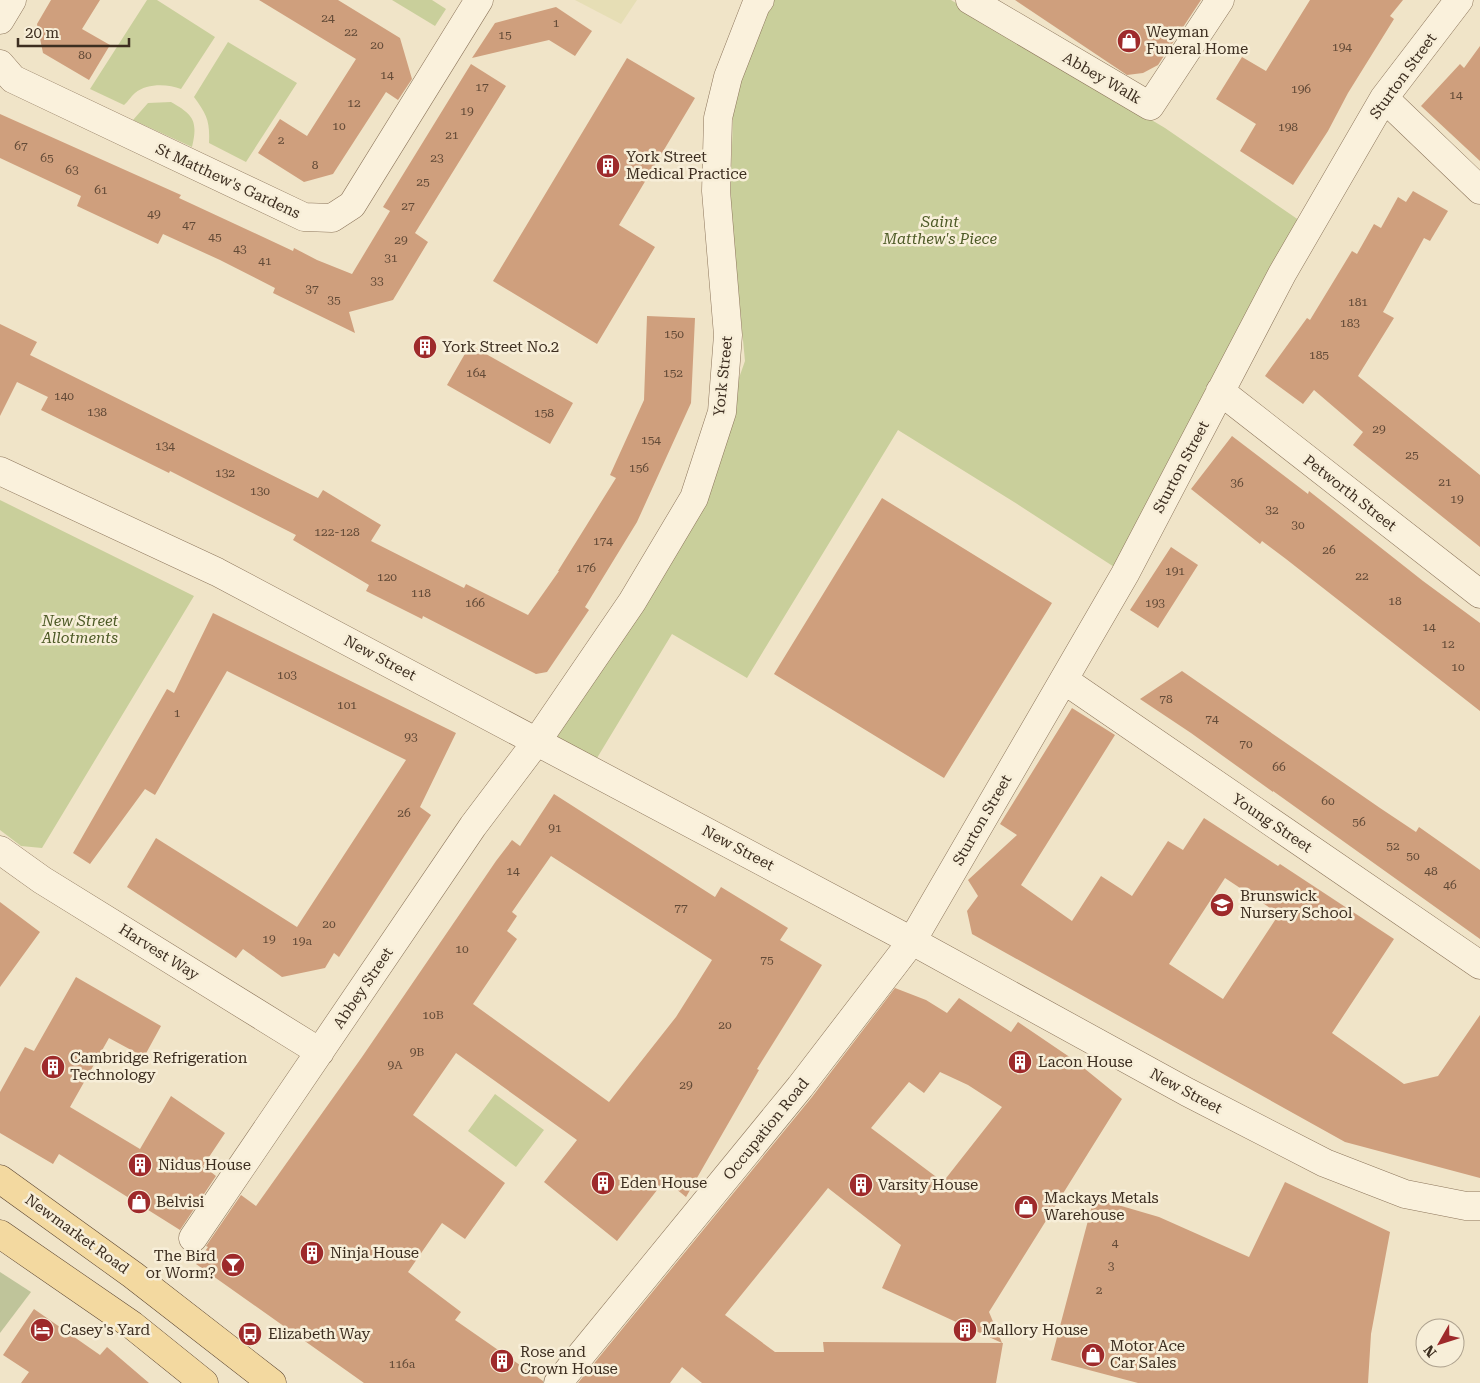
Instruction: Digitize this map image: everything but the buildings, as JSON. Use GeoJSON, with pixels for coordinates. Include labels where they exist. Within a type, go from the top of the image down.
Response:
{"type":"FeatureCollection","features":[{"type":"Feature","properties":{"kind":"main road","name":"Newmarket Road"},"geometry":{"type":"LineString","coordinates":[[0,1179],[133,1275],[272,1383]]}},
{"type":"Feature","properties":{"kind":"main road"},"geometry":{"type":"LineString","coordinates":[[0,1234],[132,1325],[204,1383]]}},
{"type":"Feature","properties":{"kind":"street"},"geometry":{"type":"LineString","coordinates":[[0,20],[12,0]]}},
{"type":"Feature","properties":{"kind":"street","name":"St Matthew's Gardens"},"geometry":{"type":"LineString","coordinates":[[0,64],[13,80],[304,217],[332,218],[352,205],[479,0]]}},
{"type":"Feature","properties":{"kind":"street","name":"Abbey Walk"},"geometry":{"type":"LineString","coordinates":[[970,0],[1150,106],[1220,0]]}},
{"type":"Feature","properties":{"kind":"street","name":"Sturton Street"},"geometry":{"type":"LineString","coordinates":[[912,941],[1125,574],[1282,274],[1384,98],[1459,0]]}},
{"type":"Feature","properties":{"kind":"street","name":"York Street"},"geometry":{"type":"LineString","coordinates":[[537,741],[632,602],[694,498],[722,412],[728,335],[716,191],[718,118],[728,77],[755,2]]}},
{"type":"Feature","properties":{"kind":"street"},"geometry":{"type":"LineString","coordinates":[[1384,98],[1480,190]]}},
{"type":"Feature","properties":{"kind":"street","name":"Petworth Street"},"geometry":{"type":"LineString","coordinates":[[1220,391],[1480,594]]}},
{"type":"Feature","properties":{"kind":"street","name":"New Street"},"geometry":{"type":"LineString","coordinates":[[0,471],[217,572],[912,941],[1187,1092],[1325,1164],[1405,1194],[1466,1206],[1480,1206]]}},
{"type":"Feature","properties":{"kind":"street","name":"Young Street"},"geometry":{"type":"LineString","coordinates":[[1064,680],[1480,965]]}},
{"type":"Feature","properties":{"kind":"street","name":"Abbey Street"},"geometry":{"type":"LineString","coordinates":[[193,1238],[474,826],[537,741]]}},
{"type":"Feature","properties":{"kind":"street","name":"Harvest Way"},"geometry":{"type":"LineString","coordinates":[[0,850],[42,880],[320,1052]]}},
{"type":"Feature","properties":{"kind":"street","name":"Occupation Road"},"geometry":{"type":"LineString","coordinates":[[558,1383],[800,1087],[912,941]]}},
{"type":"Feature","properties":{"kind":"shaded area"},"geometry":{"type":"Polygon","coordinates":[[[575,0],[637,0],[621,24],[575,0]]]}},
{"type":"Feature","properties":{"kind":"green space"},"geometry":{"type":"Polygon","coordinates":[[[147,0],[157,0],[215,37],[181,89],[164,85],[145,87],[135,93],[124,105],[90,89],[147,0]]]}},
{"type":"Feature","properties":{"kind":"green space"},"geometry":{"type":"Polygon","coordinates":[[[392,0],[432,0],[446,9],[435,26],[392,0]]]}},
{"type":"Feature","properties":{"kind":"green space","name":"Saint Matthew's Piece"},"geometry":{"type":"Polygon","coordinates":[[[771,0],[951,0],[1165,128],[1309,227],[1125,574],[898,430],[747,678],[672,634],[597,758],[555,736],[728,409],[745,361],[730,205],[734,87],[771,0]]]}},
{"type":"Feature","properties":{"kind":"green space"},"geometry":{"type":"Polygon","coordinates":[[[228,42],[297,83],[246,162],[209,143],[207,118],[194,97],[228,42]]]}},
{"type":"Feature","properties":{"kind":"green space"},"geometry":{"type":"Polygon","coordinates":[[[171,102],[185,111],[192,120],[194,138],[192,147],[133,120],[148,103],[171,102]]]}},
{"type":"Feature","properties":{"kind":"green space","name":"New Street Allotments"},"geometry":{"type":"Polygon","coordinates":[[[0,500],[194,596],[42,848],[21,846],[0,830],[0,500]]]}},
{"type":"Feature","properties":{"kind":"green space"},"geometry":{"type":"Polygon","coordinates":[[[495,1094],[544,1130],[516,1167],[468,1131],[495,1094]]]}},
{"type":"Feature","properties":{"kind":"green space"},"geometry":{"type":"Polygon","coordinates":[[[0,1272],[31,1292],[0,1333],[0,1272]]]}},
{"type":"Feature","properties":{"kind":"place","name":"Weyman Funeral Home"},"geometry":{"type":"Point","coordinates":[1129,41]}},
{"type":"Feature","properties":{"kind":"place","name":"York Street Medical Practice"},"geometry":{"type":"Point","coordinates":[608,166]}},
{"type":"Feature","properties":{"kind":"place","name":"York Street No.2"},"geometry":{"type":"Point","coordinates":[425,347]}},
{"type":"Feature","properties":{"kind":"place","name":"Brunswick Nursery School"},"geometry":{"type":"Point","coordinates":[1222,905]}},
{"type":"Feature","properties":{"kind":"place","name":"Lacon House"},"geometry":{"type":"Point","coordinates":[1020,1062]}},
{"type":"Feature","properties":{"kind":"place","name":"Cambridge Refrigeration Technology"},"geometry":{"type":"Point","coordinates":[53,1067]}},
{"type":"Feature","properties":{"kind":"place","name":"Nidus House"},"geometry":{"type":"Point","coordinates":[140,1165]}},
{"type":"Feature","properties":{"kind":"place","name":"Eden House"},"geometry":{"type":"Point","coordinates":[603,1183]}},
{"type":"Feature","properties":{"kind":"place","name":"Varsity House"},"geometry":{"type":"Point","coordinates":[861,1185]}},
{"type":"Feature","properties":{"kind":"place","name":"Belvisi"},"geometry":{"type":"Point","coordinates":[139,1202]}},
{"type":"Feature","properties":{"kind":"place","name":"Mackays Metals Warehouse"},"geometry":{"type":"Point","coordinates":[1026,1207]}},
{"type":"Feature","properties":{"kind":"place","name":"Ninja House"},"geometry":{"type":"Point","coordinates":[312,1253]}},
{"type":"Feature","properties":{"kind":"place","name":"The Bird or Worm?"},"geometry":{"type":"Point","coordinates":[233,1265]}},
{"type":"Feature","properties":{"kind":"place","name":"Casey's Yard"},"geometry":{"type":"Point","coordinates":[42,1330]}},
{"type":"Feature","properties":{"kind":"place","name":"Mallory House"},"geometry":{"type":"Point","coordinates":[965,1330]}},
{"type":"Feature","properties":{"kind":"place","name":"Elizabeth Way"},"geometry":{"type":"Point","coordinates":[250,1334]}},
{"type":"Feature","properties":{"kind":"place","name":"Motor Ace Car Sales"},"geometry":{"type":"Point","coordinates":[1093,1355]}},
{"type":"Feature","properties":{"kind":"place","name":"Rose and Crown House"},"geometry":{"type":"Point","coordinates":[502,1361]}}]}
